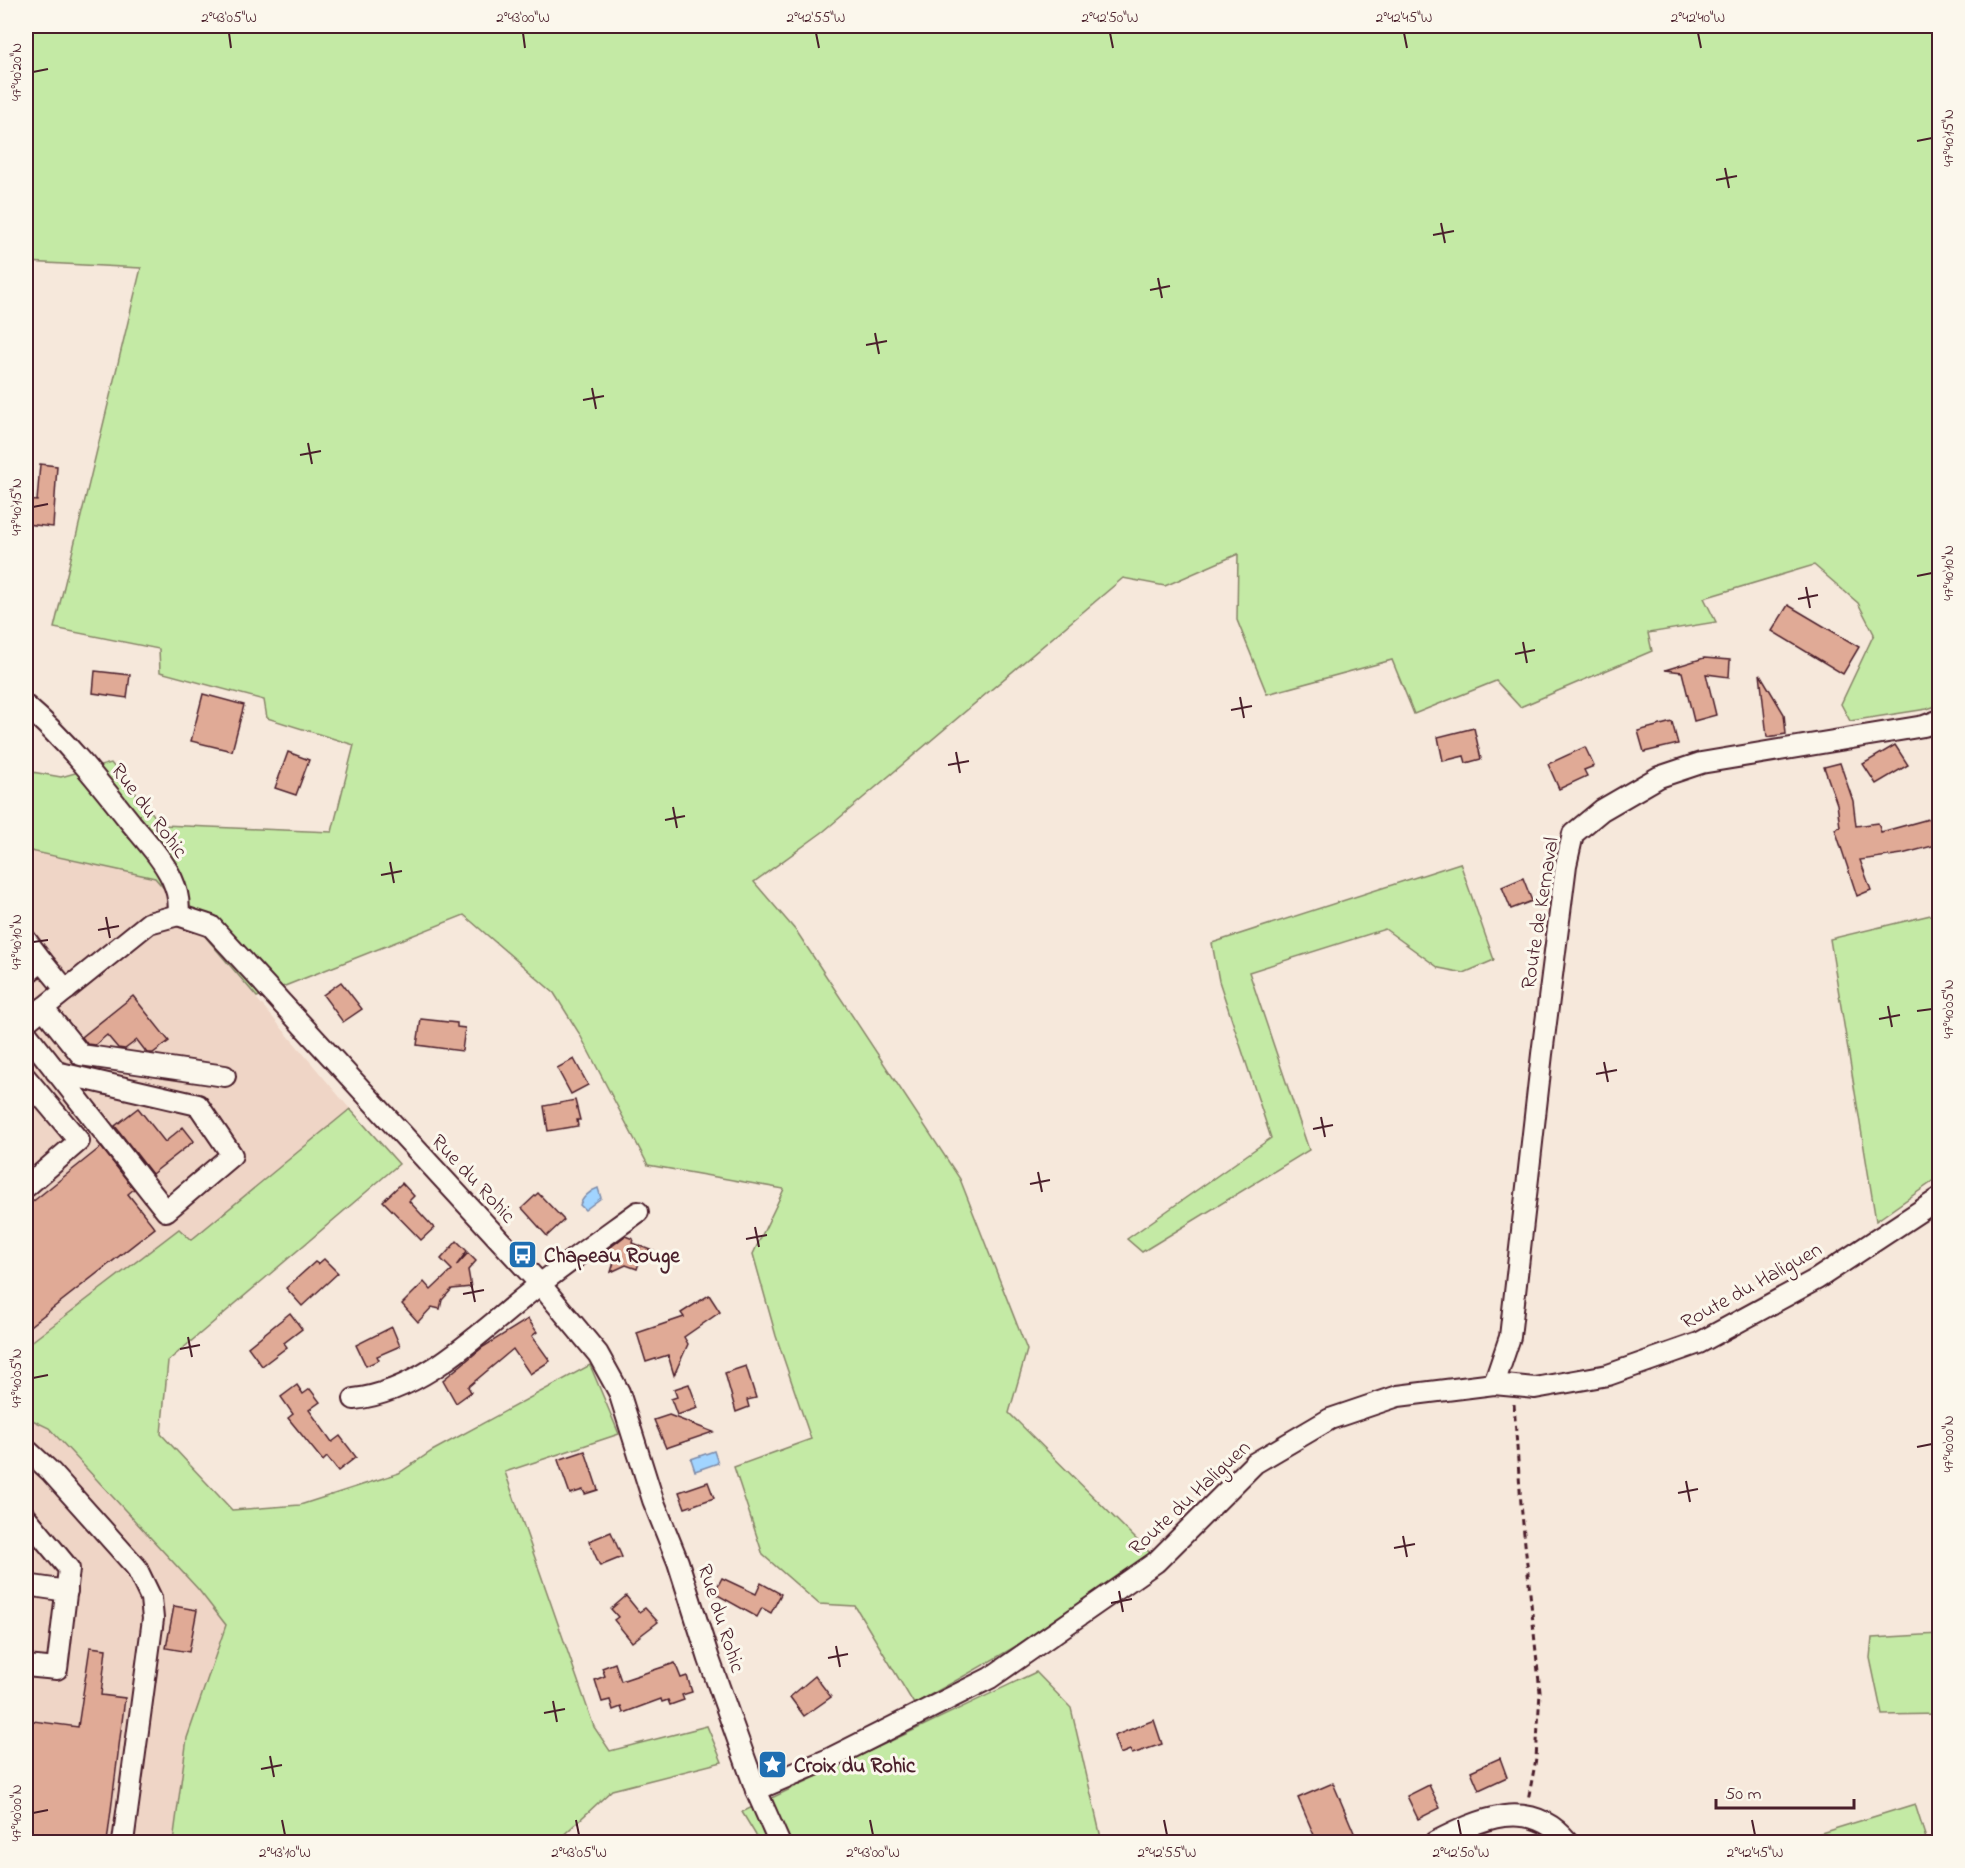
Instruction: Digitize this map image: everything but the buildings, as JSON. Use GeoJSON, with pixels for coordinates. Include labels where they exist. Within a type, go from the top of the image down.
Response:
{"type":"FeatureCollection","features":[{"type":"Feature","properties":{"kind":"street","name":"Rue du Rohic"},"geometry":{"type":"LineString","coordinates":[[26,706],[52,728],[80,758],[156,854],[172,879],[179,905],[178,915],[211,926],[540,1284],[598,1354],[619,1392],[653,1500],[678,1562],[756,1790],[779,1842]]}},
{"type":"Feature","properties":{"kind":"street","name":"Route de Kernaval"},"geometry":{"type":"LineString","coordinates":[[1504,1385],[1542,1054],[1566,866],[1573,834],[1602,810],[1659,777],[1701,763],[1924,726],[1940,720]]}},
{"type":"Feature","properties":{"kind":"street"},"geometry":{"type":"LineString","coordinates":[[26,1022],[149,923],[178,915]]}},
{"type":"Feature","properties":{"kind":"street"},"geometry":{"type":"LineString","coordinates":[[26,940],[66,990]]}},
{"type":"Feature","properties":{"kind":"street"},"geometry":{"type":"LineString","coordinates":[[26,974],[42,961]]}},
{"type":"Feature","properties":{"kind":"street"},"geometry":{"type":"LineString","coordinates":[[43,1008],[81,1055],[225,1076]]}},
{"type":"Feature","properties":{"kind":"street"},"geometry":{"type":"LineString","coordinates":[[26,1033],[56,1072],[166,1211],[232,1155],[198,1105],[56,1072]]}},
{"type":"Feature","properties":{"kind":"street"},"geometry":{"type":"LineString","coordinates":[[26,1078],[79,1142],[26,1187]]}},
{"type":"Feature","properties":{"kind":"street","name":"Route du Haliguen"},"geometry":{"type":"LineString","coordinates":[[756,1790],[829,1759],[990,1678],[1156,1562],[1255,1463],[1330,1419],[1398,1396],[1504,1385],[1535,1388],[1608,1376],[1699,1343],[1816,1279],[1940,1198]]}},
{"type":"Feature","properties":{"kind":"street"},"geometry":{"type":"LineString","coordinates":[[354,1399],[386,1392],[418,1377],[452,1354],[540,1284],[638,1212]]}},
{"type":"Feature","properties":{"kind":"street"},"geometry":{"type":"LineString","coordinates":[[26,1449],[51,1472],[136,1567],[151,1598],[153,1619],[123,1842]]}},
{"type":"Feature","properties":{"kind":"street"},"geometry":{"type":"LineString","coordinates":[[26,1517],[69,1569],[57,1669],[26,1665]]}},
{"type":"Feature","properties":{"kind":"street"},"geometry":{"type":"LineString","coordinates":[[26,1585],[67,1591]]}},
{"type":"Feature","properties":{"kind":"street"},"geometry":{"type":"LineString","coordinates":[[1435,1842],[1476,1821],[1504,1815],[1525,1817],[1546,1823],[1568,1842]]}},
{"type":"Feature","properties":{"kind":"path"},"geometry":{"type":"LineString","coordinates":[[1504,1385],[1521,1504],[1540,1692],[1536,1759],[1525,1817]]}},
{"type":"Feature","properties":{"kind":"shaded area"},"geometry":{"type":"Polygon","coordinates":[[[26,850],[155,878],[350,1109],[191,1241],[179,1229],[26,1346],[26,850]]]}},
{"type":"Feature","properties":{"kind":"shaded area"},"geometry":{"type":"Polygon","coordinates":[[[26,1417],[49,1428],[198,1589],[226,1625],[187,1738],[173,1842],[26,1842],[26,1417]]]}},
{"type":"Feature","properties":{"kind":"green space"},"geometry":{"type":"Polygon","coordinates":[[[26,26],[1939,26],[1939,705],[1927,709],[1850,721],[1841,704],[1874,634],[1858,603],[1814,565],[1704,598],[1716,622],[1648,633],[1652,651],[1520,707],[1496,681],[1414,714],[1392,660],[1267,694],[1237,620],[1238,554],[1165,586],[1123,578],[824,831],[754,882],[797,932],[960,1179],[1027,1350],[1009,1413],[1150,1553],[1065,1615],[1006,1652],[914,1704],[855,1606],[819,1604],[763,1555],[734,1467],[811,1439],[776,1336],[753,1254],[784,1189],[648,1165],[579,1033],[554,993],[464,915],[257,997],[155,878],[26,850],[26,771],[61,777],[111,763],[162,825],[332,832],[354,745],[267,718],[264,700],[160,672],[159,649],[54,628],[141,268],[26,262],[26,26]]]}},
{"type":"Feature","properties":{"kind":"green space"},"geometry":{"type":"Polygon","coordinates":[[[1460,863],[1494,960],[1464,973],[1439,968],[1385,929],[1249,972],[1309,1150],[1142,1252],[1127,1239],[1271,1138],[1219,981],[1212,943],[1460,863]]]}},
{"type":"Feature","properties":{"kind":"green space"},"geometry":{"type":"Polygon","coordinates":[[[1939,913],[1939,1177],[1876,1221],[1830,939],[1939,913]]]}},
{"type":"Feature","properties":{"kind":"green space"},"geometry":{"type":"Polygon","coordinates":[[[350,1109],[399,1164],[168,1361],[161,1434],[232,1510],[300,1505],[399,1473],[432,1451],[590,1365],[619,1434],[505,1472],[594,1727],[610,1751],[707,1726],[722,1762],[612,1790],[556,1842],[173,1842],[187,1738],[226,1625],[198,1589],[49,1428],[26,1417],[26,1346],[179,1229],[191,1240],[350,1109]]]}},
{"type":"Feature","properties":{"kind":"green space"},"geometry":{"type":"Polygon","coordinates":[[[1939,1634],[1939,1714],[1882,1715],[1870,1658],[1872,1638],[1939,1634]]]}},
{"type":"Feature","properties":{"kind":"green space"},"geometry":{"type":"Polygon","coordinates":[[[1036,1672],[1071,1708],[1102,1842],[760,1842],[742,1812],[1036,1672]]]}},
{"type":"Feature","properties":{"kind":"green space"},"geometry":{"type":"Polygon","coordinates":[[[1915,1804],[1927,1842],[1792,1842],[1915,1804]]]}},
{"type":"Feature","properties":{"kind":"water"},"geometry":{"type":"Polygon","coordinates":[[[598,1188],[601,1198],[585,1210],[580,1205],[581,1202],[598,1188]]]}},
{"type":"Feature","properties":{"kind":"water"},"geometry":{"type":"Polygon","coordinates":[[[714,1451],[718,1463],[695,1471],[691,1459],[714,1451]]]}},
{"type":"Feature","properties":{"kind":"place","name":"Chapeau Rouge"},"geometry":{"type":"Point","coordinates":[523,1255]}},
{"type":"Feature","properties":{"kind":"place","name":"Croix du Rohic"},"geometry":{"type":"Point","coordinates":[773,1765]}}]}
